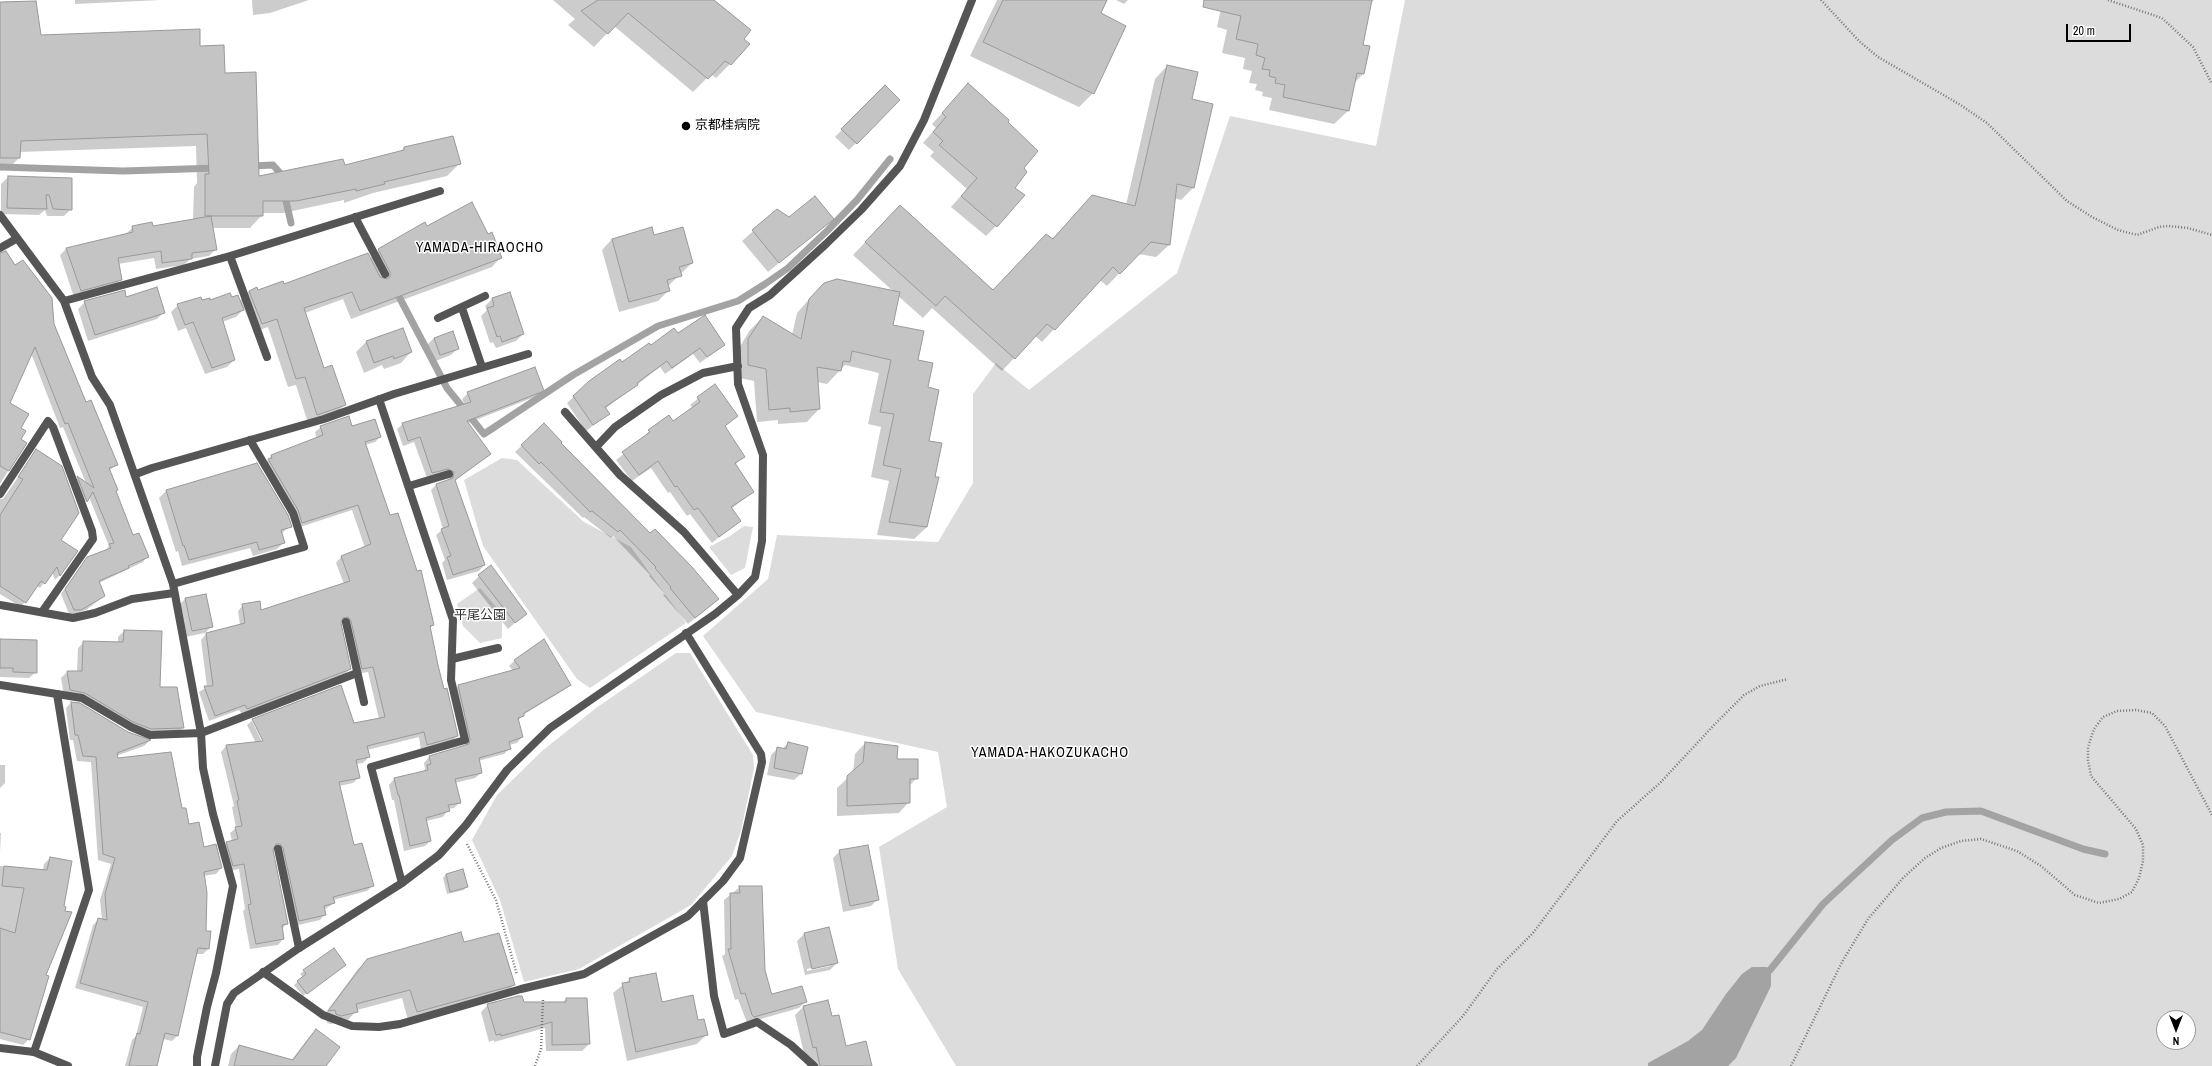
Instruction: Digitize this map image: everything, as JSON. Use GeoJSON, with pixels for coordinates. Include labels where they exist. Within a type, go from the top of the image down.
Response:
{"type":"FeatureCollection","features":[{"type":"Feature","properties":{"kind":"street"},"geometry":{"type":"LineString","coordinates":[[215,1066],[227,1004],[234,993],[299,948],[402,883],[439,855],[461,831],[507,770],[550,728],[715,614],[738,595],[754,577],[762,541],[762,455],[738,384],[736,328],[749,308],[770,295],[826,244],[862,210],[900,166],[924,120],[972,0]]}},
{"type":"Feature","properties":{"kind":"street"},"geometry":{"type":"LineString","coordinates":[[64,301],[230,256],[440,190]]}},
{"type":"Feature","properties":{"kind":"street"},"geometry":{"type":"LineString","coordinates":[[0,215],[16,239],[64,301],[92,376],[110,405],[136,474],[173,584],[201,732],[203,768],[213,814],[233,886],[216,973],[207,1007],[197,1057],[198,1066]]}},
{"type":"Feature","properties":{"kind":"street"},"geometry":{"type":"LineString","coordinates":[[355,217],[385,274]]}},
{"type":"Feature","properties":{"kind":"street"},"geometry":{"type":"LineString","coordinates":[[0,248],[16,239]]}},
{"type":"Feature","properties":{"kind":"street"},"geometry":{"type":"LineString","coordinates":[[230,256],[266,357]]}},
{"type":"Feature","properties":{"kind":"street"},"geometry":{"type":"LineString","coordinates":[[438,318],[485,296]]}},
{"type":"Feature","properties":{"kind":"street"},"geometry":{"type":"LineString","coordinates":[[462,308],[482,368]]}},
{"type":"Feature","properties":{"kind":"street"},"geometry":{"type":"LineString","coordinates":[[136,474],[152,468],[324,420],[380,399],[528,354]]}},
{"type":"Feature","properties":{"kind":"street"},"geometry":{"type":"LineString","coordinates":[[596,447],[615,427],[661,395],[703,372],[738,366]]}},
{"type":"Feature","properties":{"kind":"street"},"geometry":{"type":"LineString","coordinates":[[380,399],[453,620],[451,680],[465,740],[371,767],[402,883]]}},
{"type":"Feature","properties":{"kind":"street"},"geometry":{"type":"LineString","coordinates":[[565,412],[620,475],[684,532],[738,595]]}},
{"type":"Feature","properties":{"kind":"street"},"geometry":{"type":"LineString","coordinates":[[0,494],[48,421],[56,434],[92,531],[93,539],[42,612]]}},
{"type":"Feature","properties":{"kind":"street"},"geometry":{"type":"LineString","coordinates":[[173,584],[304,547],[293,513],[250,440]]}},
{"type":"Feature","properties":{"kind":"street"},"geometry":{"type":"LineString","coordinates":[[409,486],[449,474]]}},
{"type":"Feature","properties":{"kind":"street"},"geometry":{"type":"LineString","coordinates":[[0,605],[73,618],[95,613],[132,599],[174,593]]}},
{"type":"Feature","properties":{"kind":"street"},"geometry":{"type":"LineString","coordinates":[[346,622],[364,702]]}},
{"type":"Feature","properties":{"kind":"street"},"geometry":{"type":"LineString","coordinates":[[263,972],[323,1014],[352,1026],[380,1027],[400,1024],[521,989],[544,985],[584,974],[688,916],[723,881],[740,858],[762,762],[761,754],[686,633]]}},
{"type":"Feature","properties":{"kind":"street"},"geometry":{"type":"LineString","coordinates":[[452,658],[498,648]]}},
{"type":"Feature","properties":{"kind":"street"},"geometry":{"type":"LineString","coordinates":[[0,686],[82,698],[131,727],[150,735],[201,732],[357,673]]}},
{"type":"Feature","properties":{"kind":"street"},"geometry":{"type":"LineString","coordinates":[[34,1052],[88,890],[57,694]]}},
{"type":"Feature","properties":{"kind":"street"},"geometry":{"type":"LineString","coordinates":[[278,849],[299,948]]}},
{"type":"Feature","properties":{"kind":"street"},"geometry":{"type":"LineString","coordinates":[[703,901],[714,996],[724,1034],[758,1022],[791,1045],[814,1066]]}},
{"type":"Feature","properties":{"kind":"street"},"geometry":{"type":"LineString","coordinates":[[0,1048],[34,1052],[68,1066]]}},
{"type":"Feature","properties":{"kind":"path"},"geometry":{"type":"LineString","coordinates":[[1821,0],[1858,41],[1868,49],[1987,123],[2068,201],[2092,216],[2118,230],[2137,235],[2159,227],[2168,226],[2188,228],[2212,235]]}},
{"type":"Feature","properties":{"kind":"path"},"geometry":{"type":"LineString","coordinates":[[2108,0],[2162,18],[2193,47],[2212,84]]}},
{"type":"Feature","properties":{"kind":"path"},"geometry":{"type":"LineString","coordinates":[[1417,1066],[1463,1016],[1498,969],[1532,933],[1617,821],[1660,783],[1744,695],[1760,686],[1788,680]]}},
{"type":"Feature","properties":{"kind":"path"},"geometry":{"type":"LineString","coordinates":[[1791,1066],[1842,962],[1868,919],[1903,878],[1925,858],[1941,848],[1961,841],[1981,839],[2017,851],[2041,866],[2075,895],[2099,903],[2119,899],[2132,892],[2139,878],[2143,861],[2143,845],[2136,829],[2091,776],[2088,760],[2088,747],[2094,729],[2103,717],[2117,711],[2136,710],[2152,713],[2165,726],[2212,815]]}},
{"type":"Feature","properties":{"kind":"path"},"geometry":{"type":"LineString","coordinates":[[461,831],[496,900],[521,989]]}},
{"type":"Feature","properties":{"kind":"path"},"geometry":{"type":"LineString","coordinates":[[535,1066],[541,1049],[544,985]]}},
{"type":"Feature","properties":{"kind":"green space"},"geometry":{"type":"Polygon","coordinates":[[[1405,0],[2212,0],[2212,1066],[956,1066],[898,969],[879,847],[947,807],[938,752],[756,712],[703,636],[768,579],[777,535],[938,542],[973,483],[973,394],[996,363],[1029,390],[1177,273],[1230,116],[1376,146],[1405,0]]]}},
{"type":"Feature","properties":{"kind":"green space"},"geometry":{"type":"Polygon","coordinates":[[[502,458],[517,460],[584,522],[631,547],[686,623],[590,688],[577,679],[483,546],[464,480],[502,458]]]}},
{"type":"Feature","properties":{"kind":"green space"},"geometry":{"type":"Polygon","coordinates":[[[744,526],[753,527],[745,568],[731,575],[709,547],[730,536],[744,526]]]}},
{"type":"Feature","properties":{"kind":"green space","name":"平尾公園"},"geometry":{"type":"Polygon","coordinates":[[[480,588],[502,614],[502,638],[480,643],[463,626],[457,604],[480,588]]]}},
{"type":"Feature","properties":{"kind":"green space"},"geometry":{"type":"Polygon","coordinates":[[[676,653],[690,653],[753,755],[754,768],[741,831],[732,856],[691,905],[579,969],[524,982],[500,900],[472,840],[497,795],[542,751],[596,708],[676,653]]]}},
{"type":"Feature","properties":{"kind":"shaded area"},"geometry":{"type":"Polygon","coordinates":[[[1752,967],[1767,967],[1771,973],[1771,986],[1736,1058],[1728,1066],[1648,1066],[1648,1063],[1688,1041],[1702,1030],[1726,994],[1742,974],[1752,967]]]}},
{"type":"Feature","properties":{"kind":"building"},"geometry":{"type":"Polygon","coordinates":[[[598,0],[714,0],[751,30],[744,39],[750,44],[731,65],[725,61],[708,79],[628,13],[608,34],[581,11],[598,0]]]}},
{"type":"Feature","properties":{"kind":"building"},"geometry":{"type":"Polygon","coordinates":[[[1003,0],[1107,0],[1101,13],[1126,26],[1094,94],[983,42],[1003,0]]]}},
{"type":"Feature","properties":{"kind":"building"},"geometry":{"type":"Polygon","coordinates":[[[1204,0],[1372,0],[1363,45],[1370,46],[1364,74],[1357,73],[1349,111],[1283,97],[1285,85],[1275,83],[1276,78],[1269,76],[1270,70],[1262,69],[1265,58],[1256,55],[1258,44],[1236,39],[1241,16],[1203,7],[1204,0]]]}},
{"type":"Feature","properties":{"kind":"building"},"geometry":{"type":"Polygon","coordinates":[[[36,1],[41,35],[200,29],[200,46],[224,45],[225,73],[256,72],[259,176],[343,159],[345,165],[404,150],[404,147],[453,136],[461,164],[384,182],[385,184],[356,191],[356,189],[296,201],[263,201],[263,216],[205,216],[205,174],[209,174],[207,134],[21,141],[20,158],[0,158],[0,2],[36,1]]]}},
{"type":"Feature","properties":{"kind":"building"},"geometry":{"type":"Polygon","coordinates":[[[1167,65],[1198,72],[1192,99],[1213,104],[1194,188],[1177,184],[1170,245],[1151,242],[1120,274],[1113,267],[1055,330],[1047,324],[1015,359],[945,296],[936,306],[865,242],[900,205],[993,290],[1046,234],[1053,239],[1092,195],[1135,206],[1167,65]]]}},
{"type":"Feature","properties":{"kind":"building"},"geometry":{"type":"Polygon","coordinates":[[[968,83],[1009,120],[1008,122],[1038,151],[1024,168],[1027,172],[1015,188],[1025,195],[997,227],[961,196],[977,178],[939,145],[943,141],[933,132],[946,117],[942,113],[968,83]]]}},
{"type":"Feature","properties":{"kind":"building"},"geometry":{"type":"Polygon","coordinates":[[[885,85],[900,100],[857,144],[841,129],[885,85]]]}},
{"type":"Feature","properties":{"kind":"building"},"geometry":{"type":"Polygon","coordinates":[[[8,176],[72,178],[72,210],[53,209],[49,195],[46,195],[47,209],[7,208],[8,176]]]}},
{"type":"Feature","properties":{"kind":"building"},"geometry":{"type":"Polygon","coordinates":[[[815,196],[834,219],[779,263],[752,230],[777,209],[789,217],[815,196]]]}},
{"type":"Feature","properties":{"kind":"building"},"geometry":{"type":"Polygon","coordinates":[[[472,202],[488,234],[492,232],[502,258],[360,311],[352,292],[304,308],[324,368],[332,365],[346,405],[317,415],[305,377],[296,379],[277,319],[262,324],[249,291],[257,287],[258,290],[283,281],[284,284],[368,253],[380,277],[387,279],[390,277],[390,272],[378,249],[425,222],[427,226],[472,202]]]}},
{"type":"Feature","properties":{"kind":"building"},"geometry":{"type":"Polygon","coordinates":[[[211,216],[217,250],[192,253],[192,259],[162,263],[161,251],[118,258],[122,280],[81,291],[66,248],[133,232],[132,226],[152,222],[153,226],[211,216]]]}},
{"type":"Feature","properties":{"kind":"building"},"geometry":{"type":"Polygon","coordinates":[[[652,227],[654,235],[683,227],[693,263],[679,267],[682,276],[667,280],[670,291],[629,302],[612,239],[652,227]]]}},
{"type":"Feature","properties":{"kind":"building"},"geometry":{"type":"Polygon","coordinates":[[[6,251],[15,265],[23,260],[52,298],[54,324],[86,402],[91,400],[118,465],[109,468],[118,490],[116,491],[133,535],[139,533],[149,557],[128,566],[129,568],[99,581],[105,596],[81,610],[74,610],[65,589],[87,557],[111,548],[109,544],[114,543],[93,492],[87,502],[77,476],[94,488],[68,423],[65,424],[35,347],[10,403],[29,414],[21,428],[26,431],[21,439],[27,443],[9,471],[0,466],[0,253],[6,251]]]}},
{"type":"Feature","properties":{"kind":"building"},"geometry":{"type":"Polygon","coordinates":[[[837,279],[900,292],[893,325],[924,331],[918,360],[933,363],[928,387],[939,390],[929,441],[942,443],[935,477],[939,477],[927,527],[889,522],[901,469],[883,465],[894,414],[880,412],[891,360],[852,351],[850,362],[843,361],[841,371],[817,367],[820,409],[790,412],[790,408],[769,410],[766,369],[748,365],[748,339],[763,316],[801,339],[809,299],[824,283],[837,279]]]}},
{"type":"Feature","properties":{"kind":"building"},"geometry":{"type":"Polygon","coordinates":[[[157,287],[165,313],[95,335],[84,301],[125,290],[126,297],[157,287]]]}},
{"type":"Feature","properties":{"kind":"building"},"geometry":{"type":"Polygon","coordinates":[[[510,292],[524,334],[502,342],[500,336],[497,337],[487,308],[494,306],[492,298],[510,292]]]}},
{"type":"Feature","properties":{"kind":"building"},"geometry":{"type":"Polygon","coordinates":[[[230,293],[232,297],[238,295],[244,310],[222,318],[235,360],[212,368],[193,322],[185,325],[177,304],[201,297],[202,300],[210,298],[210,300],[230,293]]]}},
{"type":"Feature","properties":{"kind":"building"},"geometry":{"type":"Polygon","coordinates":[[[705,315],[725,345],[707,357],[700,348],[672,368],[667,361],[637,383],[638,385],[605,407],[610,414],[593,425],[573,396],[589,381],[620,359],[622,362],[649,343],[651,345],[674,328],[678,333],[705,315]]]}},
{"type":"Feature","properties":{"kind":"building"},"geometry":{"type":"Polygon","coordinates":[[[403,328],[412,352],[394,359],[393,356],[374,363],[366,341],[403,328]]]}},
{"type":"Feature","properties":{"kind":"building"},"geometry":{"type":"Polygon","coordinates":[[[453,331],[459,349],[440,355],[434,338],[453,331]]]}},
{"type":"Feature","properties":{"kind":"building"},"geometry":{"type":"Polygon","coordinates":[[[535,367],[544,391],[467,421],[491,454],[455,480],[485,565],[453,575],[447,557],[451,556],[441,529],[449,526],[436,484],[453,478],[454,472],[448,469],[432,473],[420,437],[408,441],[402,423],[471,402],[467,392],[535,367]]]}},
{"type":"Feature","properties":{"kind":"building"},"geometry":{"type":"Polygon","coordinates":[[[715,384],[738,416],[725,426],[745,457],[735,463],[754,492],[731,507],[741,521],[719,537],[698,508],[694,510],[677,486],[675,487],[658,461],[639,475],[622,452],[650,432],[648,430],[669,415],[673,421],[700,402],[697,397],[715,384]]]}},
{"type":"Feature","properties":{"kind":"building"},"geometry":{"type":"Polygon","coordinates":[[[349,416],[352,426],[375,419],[381,437],[365,442],[390,515],[398,513],[417,571],[421,570],[434,625],[430,626],[438,665],[444,689],[447,688],[458,736],[427,745],[424,732],[367,746],[370,757],[356,760],[360,778],[339,782],[354,845],[362,843],[374,886],[333,897],[335,903],[324,906],[326,915],[299,921],[283,848],[280,844],[276,844],[273,850],[288,924],[282,925],[284,939],[256,944],[248,905],[251,904],[244,864],[233,866],[226,842],[238,839],[235,827],[242,826],[237,801],[239,800],[226,745],[263,741],[252,719],[341,685],[354,723],[385,717],[373,667],[362,669],[351,621],[348,617],[343,618],[341,623],[351,669],[247,709],[245,705],[215,716],[204,686],[213,686],[206,633],[245,623],[242,604],[260,601],[261,610],[350,581],[341,556],[371,544],[358,505],[302,523],[298,510],[268,459],[272,458],[271,455],[323,435],[320,426],[349,416]]]}},
{"type":"Feature","properties":{"kind":"building"},"geometry":{"type":"Polygon","coordinates":[[[544,423],[562,442],[561,443],[650,533],[655,529],[692,567],[719,599],[695,618],[670,588],[671,587],[655,568],[656,567],[620,530],[618,532],[592,511],[590,512],[541,462],[539,464],[521,445],[544,423]]]}},
{"type":"Feature","properties":{"kind":"building"},"geometry":{"type":"Polygon","coordinates":[[[36,449],[62,466],[79,513],[61,540],[78,551],[60,576],[57,567],[45,584],[41,581],[26,603],[0,586],[0,515],[23,479],[18,477],[36,449]]]}},
{"type":"Feature","properties":{"kind":"building"},"geometry":{"type":"Polygon","coordinates":[[[257,463],[288,515],[292,527],[281,530],[285,543],[259,550],[257,542],[189,560],[184,545],[183,546],[166,490],[257,463]]]}},
{"type":"Feature","properties":{"kind":"building"},"geometry":{"type":"Polygon","coordinates":[[[491,565],[527,614],[515,623],[478,575],[491,565]]]}},
{"type":"Feature","properties":{"kind":"building"},"geometry":{"type":"Polygon","coordinates":[[[206,594],[213,627],[192,631],[185,598],[206,594]]]}},
{"type":"Feature","properties":{"kind":"building"},"geometry":{"type":"Polygon","coordinates":[[[124,630],[162,631],[160,687],[177,687],[184,728],[151,729],[133,722],[85,693],[70,690],[67,671],[82,671],[83,641],[123,642],[124,630]]]}},
{"type":"Feature","properties":{"kind":"building"},"geometry":{"type":"Polygon","coordinates":[[[0,639],[37,640],[37,673],[13,672],[13,668],[0,668],[0,639]]]}},
{"type":"Feature","properties":{"kind":"building"},"geometry":{"type":"Polygon","coordinates":[[[544,639],[571,685],[524,713],[524,716],[518,718],[523,737],[509,742],[511,749],[479,758],[482,773],[455,779],[461,803],[448,805],[450,811],[426,818],[431,841],[410,846],[394,778],[428,770],[427,765],[431,764],[429,756],[469,744],[470,739],[458,685],[520,668],[514,660],[544,639]]]}},
{"type":"Feature","properties":{"kind":"building"},"geometry":{"type":"Polygon","coordinates":[[[71,702],[80,703],[128,732],[151,740],[117,753],[118,758],[171,752],[182,808],[186,808],[189,824],[199,822],[204,847],[216,844],[222,868],[204,872],[207,893],[206,931],[211,931],[209,949],[198,948],[178,1036],[165,1033],[157,1066],[129,1066],[137,1033],[140,1034],[148,1002],[80,983],[98,918],[107,920],[105,894],[115,858],[103,854],[96,757],[83,756],[78,735],[75,735],[71,702]]]}},
{"type":"Feature","properties":{"kind":"building"},"geometry":{"type":"Polygon","coordinates":[[[788,742],[808,747],[802,774],[774,768],[777,747],[786,749],[788,742]]]}},
{"type":"Feature","properties":{"kind":"building"},"geometry":{"type":"Polygon","coordinates":[[[865,742],[898,746],[897,759],[918,759],[918,779],[910,779],[910,803],[847,806],[847,776],[863,762],[865,742]]]}},
{"type":"Feature","properties":{"kind":"building"},"geometry":{"type":"Polygon","coordinates":[[[868,845],[879,900],[850,906],[839,850],[868,845]]]}},
{"type":"Feature","properties":{"kind":"building"},"geometry":{"type":"Polygon","coordinates":[[[50,857],[72,861],[64,906],[66,907],[65,911],[72,912],[46,975],[49,976],[30,1040],[0,1032],[0,928],[15,933],[24,888],[2,886],[4,866],[47,870],[50,857]]]}},
{"type":"Feature","properties":{"kind":"building"},"geometry":{"type":"Polygon","coordinates":[[[463,869],[468,887],[450,892],[446,874],[463,869]]]}},
{"type":"Feature","properties":{"kind":"building"},"geometry":{"type":"Polygon","coordinates":[[[739,886],[762,886],[765,970],[772,994],[802,986],[807,1002],[754,1017],[752,1015],[745,993],[741,994],[728,949],[731,949],[730,893],[740,893],[739,886]]]}},
{"type":"Feature","properties":{"kind":"building"},"geometry":{"type":"Polygon","coordinates":[[[829,927],[838,963],[812,969],[804,933],[829,927]]]}},
{"type":"Feature","properties":{"kind":"building"},"geometry":{"type":"Polygon","coordinates":[[[461,932],[464,942],[499,933],[515,985],[417,1012],[410,990],[356,1004],[358,1012],[341,1016],[336,1014],[335,1010],[328,1011],[367,959],[461,932]]]}},
{"type":"Feature","properties":{"kind":"building"},"geometry":{"type":"Polygon","coordinates":[[[334,948],[346,965],[307,994],[297,981],[306,974],[303,970],[334,948]]]}},
{"type":"Feature","properties":{"kind":"building"},"geometry":{"type":"Polygon","coordinates":[[[656,973],[662,1002],[693,995],[698,1020],[704,1019],[708,1035],[636,1052],[622,983],[630,982],[629,978],[656,973]]]}},
{"type":"Feature","properties":{"kind":"building"},"geometry":{"type":"Polygon","coordinates":[[[522,996],[524,1002],[566,1002],[566,998],[587,998],[590,1044],[552,1045],[552,1022],[501,1036],[501,1034],[496,1035],[487,1004],[522,996]]]}},
{"type":"Feature","properties":{"kind":"building"},"geometry":{"type":"Polygon","coordinates":[[[828,1000],[832,1016],[839,1015],[846,1046],[866,1041],[872,1066],[820,1066],[816,1047],[813,1048],[803,1006],[828,1000]]]}},
{"type":"Feature","properties":{"kind":"building"},"geometry":{"type":"Polygon","coordinates":[[[316,1029],[340,1047],[326,1066],[234,1066],[239,1045],[293,1060],[316,1029]]]}},
{"type":"Feature","properties":{"kind":"waterway"},"geometry":{"type":"LineString","coordinates":[[395,289],[447,388],[484,434],[573,375],[658,326],[738,301],[765,284],[788,268],[828,230],[857,200],[890,159]]}},
{"type":"Feature","properties":{"kind":"waterway"},"geometry":{"type":"LineString","coordinates":[[250,166],[273,165],[280,173],[281,180]]}},
{"type":"Feature","properties":{"kind":"waterway"},"geometry":{"type":"LineString","coordinates":[[0,167],[123,171],[217,168]]}},
{"type":"Feature","properties":{"kind":"waterway"},"geometry":{"type":"LineString","coordinates":[[284,192],[291,223]]}},
{"type":"Feature","properties":{"kind":"waterway"},"geometry":{"type":"LineString","coordinates":[[1770,970],[1823,904],[1892,840],[1922,818],[1946,812],[1981,811],[2083,849],[2105,854]]}},
{"type":"Feature","properties":{"kind":"place","name":"京都桂病院"},"geometry":{"type":"Point","coordinates":[686,126]}},
{"type":"Feature","properties":{"kind":"district","name":"YAMADA-HIRAOCHO"},"geometry":{"type":"Point","coordinates":[480,248]}},
{"type":"Feature","properties":{"kind":"district","name":"YAMADA-HAKOZUKACHO"},"geometry":{"type":"Point","coordinates":[1050,753]}}]}
